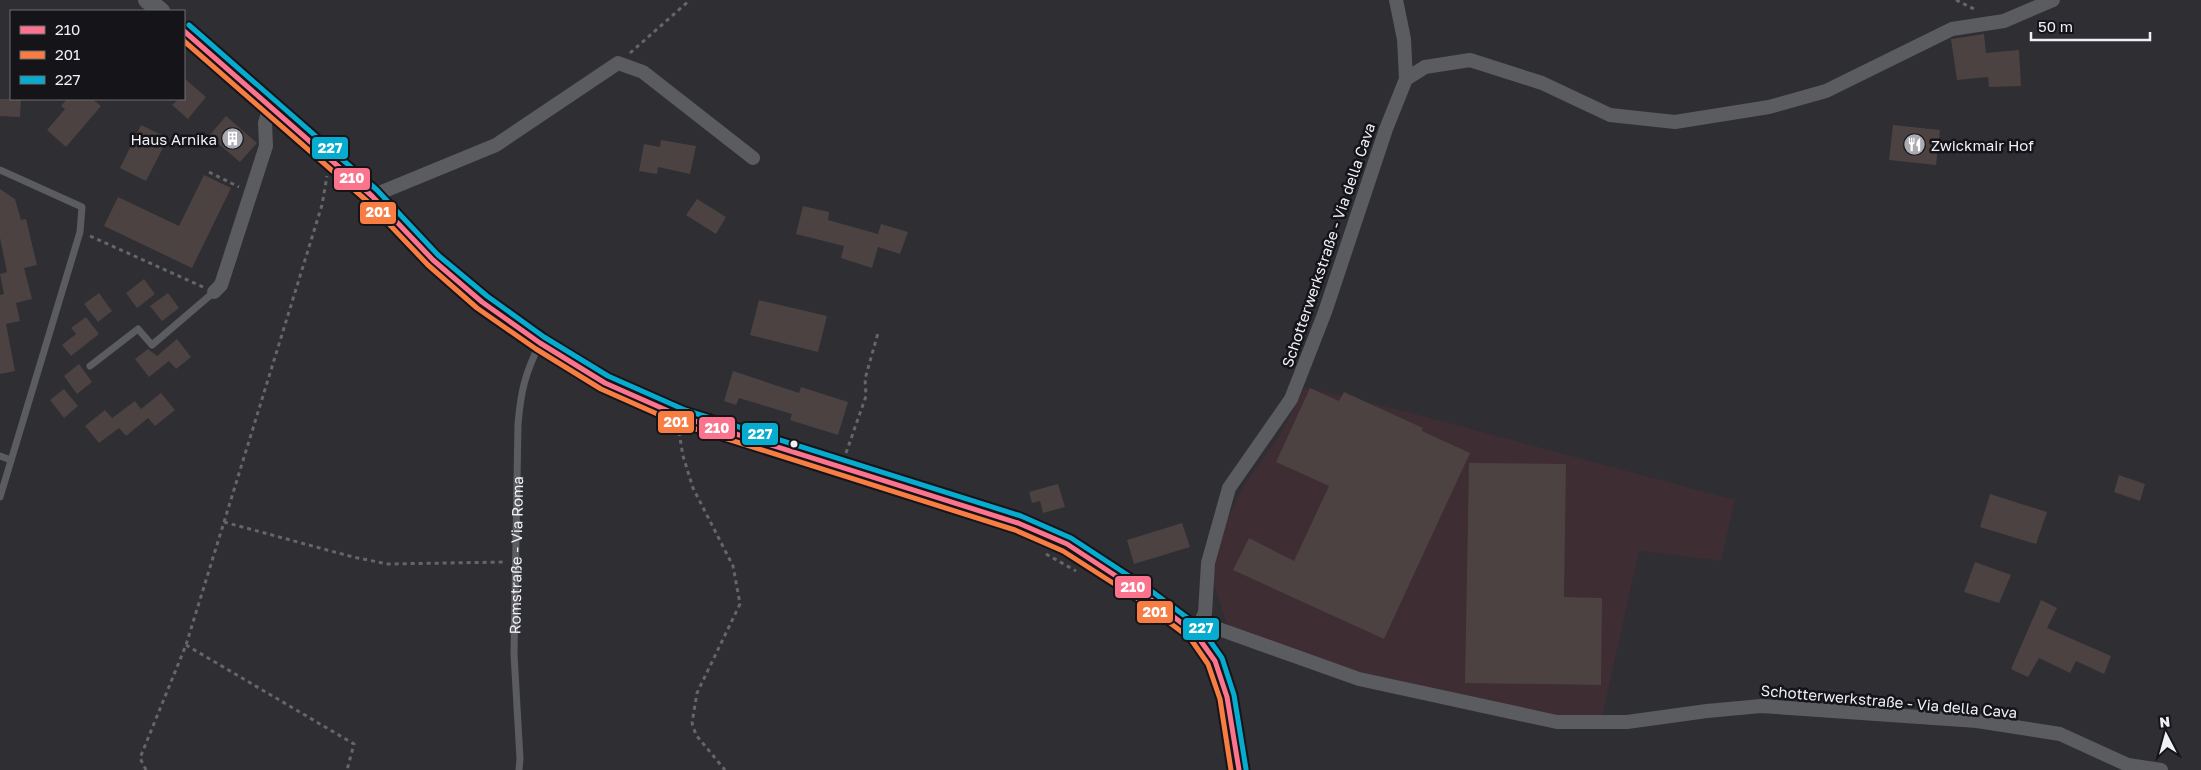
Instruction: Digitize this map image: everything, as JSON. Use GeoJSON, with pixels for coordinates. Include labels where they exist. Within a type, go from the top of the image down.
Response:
{"type":"FeatureCollection","features":[{"type":"Feature","properties":{"kind":"street"},"geometry":{"type":"LineString","coordinates":[[148,0],[160,10]]}},
{"type":"Feature","properties":{"kind":"street"},"geometry":{"type":"LineString","coordinates":[[1396,0],[1404,39],[1406,79],[1425,67],[1470,60],[1542,83],[1610,115],[1674,122],[1769,108],[1826,91],[1952,29],[2004,21],[2053,0]]}},
{"type":"Feature","properties":{"kind":"street"},"geometry":{"type":"LineString","coordinates":[[185,32],[332,159],[372,196],[433,260],[482,302],[540,343],[605,383],[682,417],[1018,523],[1067,544],[1142,593],[1195,633],[1215,661],[1227,697],[1239,770]]}},
{"type":"Feature","properties":{"kind":"street"},"geometry":{"type":"LineString","coordinates":[[372,196],[496,145],[618,63],[644,72],[753,158]]}},
{"type":"Feature","properties":{"kind":"street","name":"Schotterwerkstraße - Via della Cava"},"geometry":{"type":"LineString","coordinates":[[1195,633],[1205,612],[1208,563],[1229,488],[1291,399],[1325,312],[1386,129],[1406,79]]}},
{"type":"Feature","properties":{"kind":"street"},"geometry":{"type":"LineString","coordinates":[[214,292],[221,285],[266,146],[266,123],[270,105]]}},
{"type":"Feature","properties":{"kind":"street","name":"Schotterwerkstraße - Via della Cava"},"geometry":{"type":"LineString","coordinates":[[1195,633],[1216,628],[1359,679],[1557,722],[1627,722],[1761,706],[1977,721],[2060,734],[2128,766],[2161,770]]}},
{"type":"Feature","properties":{"kind":"lane"},"geometry":{"type":"LineString","coordinates":[[0,170],[82,207],[80,232],[0,497]]}},
{"type":"Feature","properties":{"kind":"lane"},"geometry":{"type":"LineString","coordinates":[[90,366],[138,330],[152,345],[214,292]]}},
{"type":"Feature","properties":{"kind":"lane","name":"Romstraße - Via Roma"},"geometry":{"type":"LineString","coordinates":[[519,770],[514,654],[518,424],[521,391],[527,370],[540,343]]}},
{"type":"Feature","properties":{"kind":"lane"},"geometry":{"type":"LineString","coordinates":[[0,456],[11,460]]}},
{"type":"Feature","properties":{"kind":"path"},"geometry":{"type":"LineString","coordinates":[[618,63],[690,0]]}},
{"type":"Feature","properties":{"kind":"path"},"geometry":{"type":"LineString","coordinates":[[146,770],[140,758],[186,645],[322,205],[332,159]]}},
{"type":"Feature","properties":{"kind":"path"},"geometry":{"type":"LineString","coordinates":[[210,172],[250,193]]}},
{"type":"Feature","properties":{"kind":"path"},"geometry":{"type":"LineString","coordinates":[[80,232],[214,292]]}},
{"type":"Feature","properties":{"kind":"path"},"geometry":{"type":"LineString","coordinates":[[842,468],[866,396],[865,379],[878,333]]}},
{"type":"Feature","properties":{"kind":"path"},"geometry":{"type":"LineString","coordinates":[[682,417],[679,432],[683,456],[693,488],[733,566],[740,604],[697,693],[692,723],[696,735],[725,770]]}},
{"type":"Feature","properties":{"kind":"path"},"geometry":{"type":"LineString","coordinates":[[224,522],[353,557],[388,564],[516,561]]}},
{"type":"Feature","properties":{"kind":"path"},"geometry":{"type":"LineString","coordinates":[[186,645],[354,744],[347,770]]}},
{"type":"Feature","properties":{"kind":"shaded area"},"geometry":{"type":"Polygon","coordinates":[[[1305,387],[1412,413],[1735,500],[1721,561],[1639,551],[1602,718],[1555,718],[1370,679],[1227,625],[1212,578],[1226,521],[1244,485],[1279,436],[1305,387]]]}},
{"type":"Feature","properties":{"kind":"building"},"geometry":{"type":"Polygon","coordinates":[[[1984,34],[1986,53],[2019,50],[2021,86],[1989,87],[1988,77],[1957,80],[1951,39],[1984,34]]]}},
{"type":"Feature","properties":{"kind":"building"},"geometry":{"type":"Polygon","coordinates":[[[185,79],[206,97],[188,119],[172,105],[178,100],[185,100],[185,79]]]}},
{"type":"Feature","properties":{"kind":"building"},"geometry":{"type":"Polygon","coordinates":[[[0,99],[21,100],[20,117],[0,116],[0,99]]]}},
{"type":"Feature","properties":{"kind":"building"},"geometry":{"type":"Polygon","coordinates":[[[66,100],[93,100],[101,106],[66,147],[47,130],[65,109],[61,106],[66,100]]]}},
{"type":"Feature","properties":{"kind":"building","name":"Haus Arnika"},"geometry":{"type":"Polygon","coordinates":[[[226,116],[257,143],[240,162],[209,136],[226,116]]]}},
{"type":"Feature","properties":{"kind":"building"},"geometry":{"type":"Polygon","coordinates":[[[141,125],[168,138],[146,181],[120,168],[141,125]]]}},
{"type":"Feature","properties":{"kind":"building","name":"Zwickmair Hof"},"geometry":{"type":"Polygon","coordinates":[[[1893,125],[1940,130],[1936,165],[1889,160],[1893,125]]]}},
{"type":"Feature","properties":{"kind":"building"},"geometry":{"type":"Polygon","coordinates":[[[661,140],[696,146],[690,174],[658,167],[657,174],[639,171],[644,144],[660,147],[661,140]]]}},
{"type":"Feature","properties":{"kind":"building"},"geometry":{"type":"Polygon","coordinates":[[[204,175],[231,188],[192,268],[104,226],[118,197],[179,226],[204,175]]]}},
{"type":"Feature","properties":{"kind":"building"},"geometry":{"type":"Polygon","coordinates":[[[0,189],[15,199],[21,220],[26,219],[37,265],[24,268],[32,299],[16,303],[20,321],[6,324],[15,371],[0,374],[0,295],[4,294],[0,274],[7,272],[0,238],[0,189]]]}},
{"type":"Feature","properties":{"kind":"building"},"geometry":{"type":"Polygon","coordinates":[[[697,199],[726,217],[716,234],[686,215],[697,199]]]}},
{"type":"Feature","properties":{"kind":"building"},"geometry":{"type":"Polygon","coordinates":[[[803,206],[829,212],[828,220],[878,234],[881,224],[908,232],[900,254],[878,247],[872,268],[841,258],[844,246],[796,234],[803,206]]]}},
{"type":"Feature","properties":{"kind":"building"},"geometry":{"type":"Polygon","coordinates":[[[144,279],[155,294],[137,308],[126,293],[144,279]]]}},
{"type":"Feature","properties":{"kind":"building"},"geometry":{"type":"Polygon","coordinates":[[[99,293],[112,311],[98,322],[84,304],[99,293]]]}},
{"type":"Feature","properties":{"kind":"building"},"geometry":{"type":"Polygon","coordinates":[[[168,293],[179,308],[162,321],[150,306],[168,293]]]}},
{"type":"Feature","properties":{"kind":"building"},"geometry":{"type":"Polygon","coordinates":[[[759,300],[827,316],[818,352],[750,335],[759,300]]]}},
{"type":"Feature","properties":{"kind":"building"},"geometry":{"type":"Polygon","coordinates":[[[86,317],[99,334],[71,356],[62,345],[76,334],[71,328],[86,317]]]}},
{"type":"Feature","properties":{"kind":"building"},"geometry":{"type":"Polygon","coordinates":[[[177,339],[191,357],[176,369],[169,361],[149,377],[135,359],[148,349],[157,356],[177,339]]]}},
{"type":"Feature","properties":{"kind":"building"},"geometry":{"type":"Polygon","coordinates":[[[79,364],[92,382],[77,394],[64,376],[79,364]]]}},
{"type":"Feature","properties":{"kind":"building"},"geometry":{"type":"Polygon","coordinates":[[[733,371],[799,393],[801,387],[848,402],[838,435],[790,420],[792,414],[739,398],[736,405],[724,401],[733,371]]]}},
{"type":"Feature","properties":{"kind":"building"},"geometry":{"type":"Polygon","coordinates":[[[1310,388],[1339,401],[1344,392],[1423,428],[1422,431],[1470,453],[1384,639],[1233,570],[1249,538],[1294,561],[1329,486],[1276,462],[1310,388]]]}},
{"type":"Feature","properties":{"kind":"building"},"geometry":{"type":"Polygon","coordinates":[[[64,389],[78,406],[64,418],[50,400],[64,389]]]}},
{"type":"Feature","properties":{"kind":"building"},"geometry":{"type":"Polygon","coordinates":[[[161,393],[175,410],[155,426],[148,418],[126,436],[119,428],[99,443],[85,426],[105,410],[112,418],[135,401],[141,409],[161,393]]]}},
{"type":"Feature","properties":{"kind":"building"},"geometry":{"type":"Polygon","coordinates":[[[1469,463],[1566,464],[1564,597],[1602,598],[1601,685],[1465,683],[1469,463]]]}},
{"type":"Feature","properties":{"kind":"building"},"geometry":{"type":"Polygon","coordinates":[[[2119,475],[2145,484],[2140,501],[2114,492],[2119,475]]]}},
{"type":"Feature","properties":{"kind":"building"},"geometry":{"type":"Polygon","coordinates":[[[1058,484],[1065,507],[1043,513],[1040,501],[1032,503],[1029,492],[1058,484]]]}},
{"type":"Feature","properties":{"kind":"building"},"geometry":{"type":"Polygon","coordinates":[[[1990,494],[2047,512],[2036,544],[1980,527],[1990,494]]]}},
{"type":"Feature","properties":{"kind":"building"},"geometry":{"type":"Polygon","coordinates":[[[1182,523],[1190,547],[1134,564],[1127,540],[1182,523]]]}},
{"type":"Feature","properties":{"kind":"building"},"geometry":{"type":"Polygon","coordinates":[[[1975,562],[2011,575],[1999,603],[1964,592],[1975,562]]]}},
{"type":"Feature","properties":{"kind":"building"},"geometry":{"type":"Polygon","coordinates":[[[2041,600],[2057,608],[2047,628],[2111,656],[2104,674],[2076,661],[2070,673],[2039,658],[2028,677],[2011,669],[2041,600]]]}},
{"type":"Feature","properties":{"kind":"transit line","name":"227"},"geometry":{"type":"LineString","coordinates":[[189,25],[377,190],[438,255],[487,296],[544,337],[608,376],[685,410],[1021,516],[1071,538],[1146,587],[1201,628],[1222,658],[1234,695],[1246,769]]}},
{"type":"Feature","properties":{"kind":"transit line","name":"210"},"geometry":{"type":"LineString","coordinates":[[185,32],[372,196],[433,260],[482,302],[540,343],[605,383],[682,417],[1018,523],[1067,544],[1142,593],[1195,633],[1215,661],[1227,697],[1239,770]]}},
{"type":"Feature","properties":{"kind":"transit line","name":"201"},"geometry":{"type":"LineString","coordinates":[[185,42],[367,201],[428,265],[477,308],[536,349],[601,389],[680,424],[1015,530],[1063,551],[1138,599],[1190,638],[1208,664],[1220,699],[1231,770]]}},
{"type":"Feature","properties":{"kind":"place","name":"Haus Arnika"},"geometry":{"type":"Point","coordinates":[233,139]}},
{"type":"Feature","properties":{"kind":"place","name":"Zwickmair Hof"},"geometry":{"type":"Point","coordinates":[1915,145]}}]}
